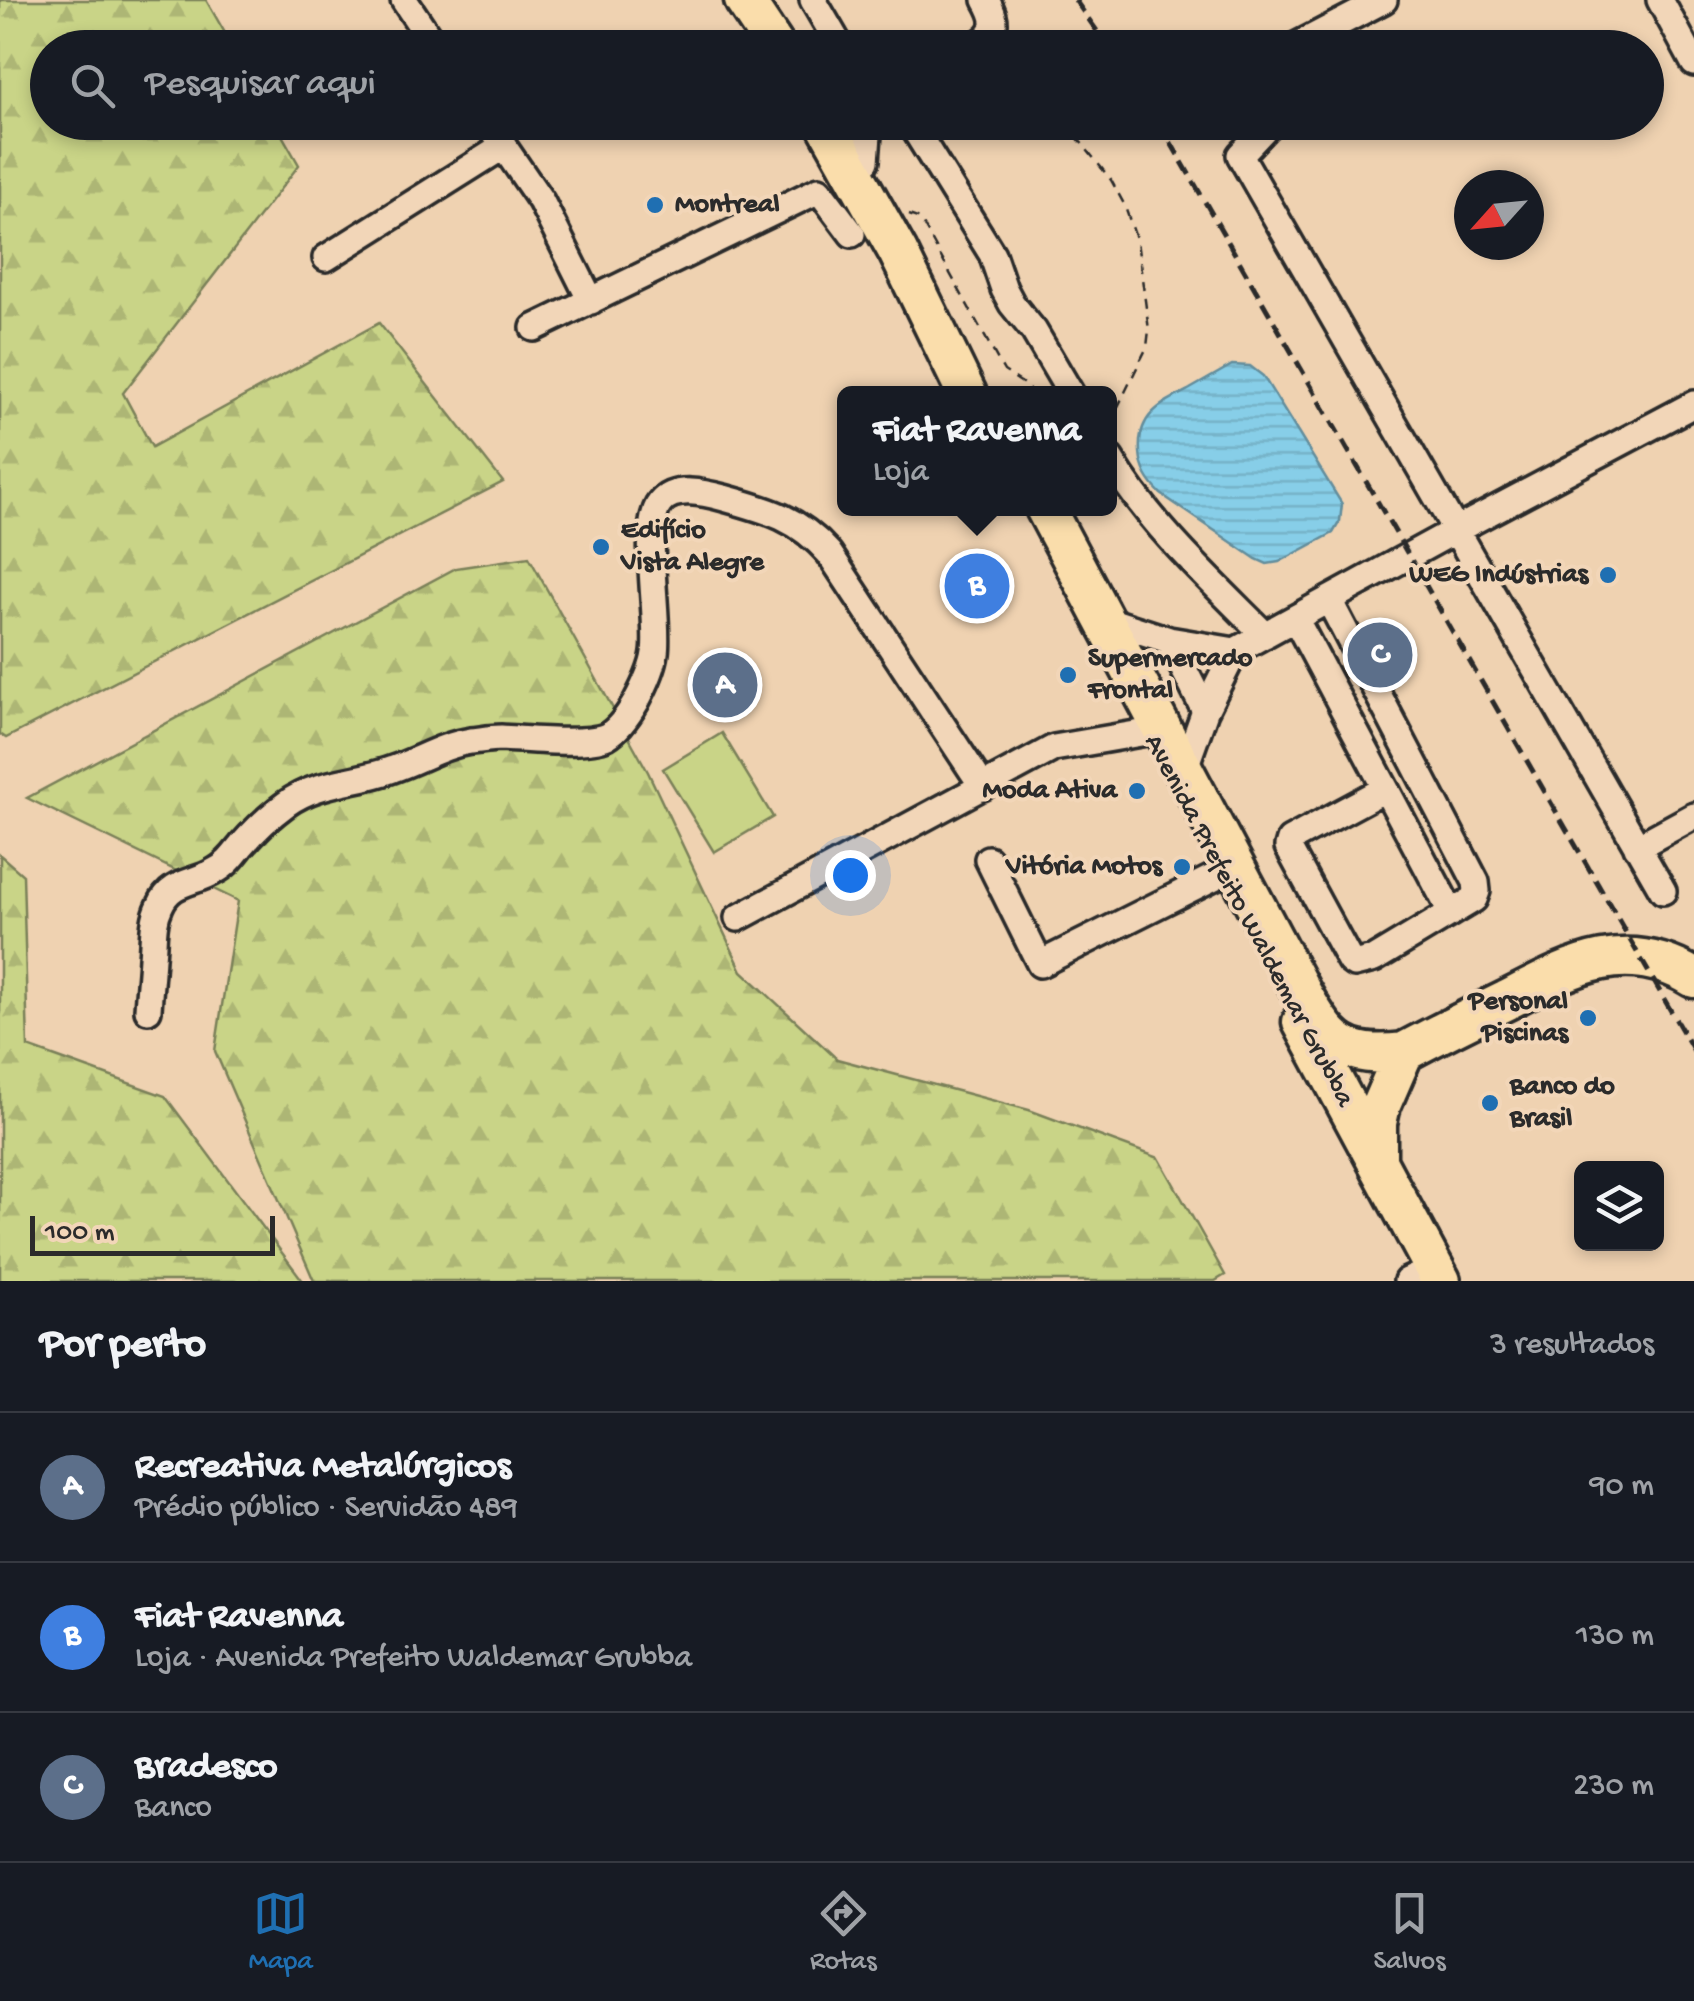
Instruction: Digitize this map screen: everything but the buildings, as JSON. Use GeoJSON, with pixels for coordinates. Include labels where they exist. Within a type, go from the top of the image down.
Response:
{"type":"FeatureCollection","features":[{"type":"Feature","properties":{"kind":"highway"},"geometry":{"type":"LineString","coordinates":[[744,0],[764,30]]}},
{"type":"Feature","properties":{"kind":"highway"},"geometry":{"type":"LineString","coordinates":[[770,0],[788,30]]}},
{"type":"Feature","properties":{"kind":"highway"},"geometry":{"type":"LineString","coordinates":[[835,140],[898,252],[963,386]]}},
{"type":"Feature","properties":{"kind":"highway"},"geometry":{"type":"LineString","coordinates":[[855,140],[981,386]]}},
{"type":"Feature","properties":{"kind":"highway","name":"Avenida Prefeito Waldemar Grubba"},"geometry":{"type":"LineString","coordinates":[[1031,516],[1377,1161],[1428,1277]]}},
{"type":"Feature","properties":{"kind":"highway","name":"Avenida Prefeito Waldemar Grubba"},"geometry":{"type":"LineString","coordinates":[[1050,516],[1302,993],[1326,1031],[1357,1053],[1404,1052]]}},
{"type":"Feature","properties":{"kind":"highway"},"geometry":{"type":"LineString","coordinates":[[1377,1161],[1381,1105],[1404,1052],[1579,965],[1602,959],[1640,958],[1672,966],[1694,978]]}},
{"type":"Feature","properties":{"kind":"street"},"geometry":{"type":"LineString","coordinates":[[404,0],[424,30]]}},
{"type":"Feature","properties":{"kind":"street"},"geometry":{"type":"LineString","coordinates":[[812,0],[831,30]]}},
{"type":"Feature","properties":{"kind":"street"},"geometry":{"type":"LineString","coordinates":[[986,0],[995,16],[993,30]]}},
{"type":"Feature","properties":{"kind":"street"},"geometry":{"type":"LineString","coordinates":[[1326,30],[1384,0]]}},
{"type":"Feature","properties":{"kind":"street"},"geometry":{"type":"LineString","coordinates":[[1660,0],[1693,60]]}},
{"type":"Feature","properties":{"kind":"street"},"geometry":{"type":"LineString","coordinates":[[500,140],[548,214],[591,301]]}},
{"type":"Feature","properties":{"kind":"street"},"geometry":{"type":"LineString","coordinates":[[866,160],[867,140]]}},
{"type":"Feature","properties":{"kind":"street"},"geometry":{"type":"LineString","coordinates":[[921,140],[992,254],[1012,304],[1034,330],[1066,386]]}},
{"type":"Feature","properties":{"kind":"street"},"geometry":{"type":"LineString","coordinates":[[1254,140],[1240,155],[1664,891]]}},
{"type":"Feature","properties":{"kind":"street"},"geometry":{"type":"LineString","coordinates":[[326,258],[504,146]]}},
{"type":"Feature","properties":{"kind":"street"},"geometry":{"type":"LineString","coordinates":[[534,328],[819,190],[852,234]]}},
{"type":"Feature","properties":{"kind":"street"},"geometry":{"type":"LineString","coordinates":[[1184,770],[1205,710],[1235,651],[1694,404]]}},
{"type":"Feature","properties":{"kind":"street"},"geometry":{"type":"LineString","coordinates":[[1117,470],[1127,487],[1199,568],[1266,635]]}},
{"type":"Feature","properties":{"kind":"street"},"geometry":{"type":"LineString","coordinates":[[148,1010],[154,928],[160,905],[171,889],[214,872],[274,814],[307,790],[378,774],[465,742],[498,738],[577,741],[606,736],[628,716],[655,654],[654,514],[661,500],[688,491],[758,507],[789,519],[817,539],[983,787]]}},
{"type":"Feature","properties":{"kind":"street"},"geometry":{"type":"LineString","coordinates":[[1328,600],[1476,882],[1477,891],[1474,899],[1374,960],[1354,964],[1288,847],[1290,840],[1385,788]]}},
{"type":"Feature","properties":{"kind":"street"},"geometry":{"type":"LineString","coordinates":[[1295,618],[1451,912]]}},
{"type":"Feature","properties":{"kind":"street"},"geometry":{"type":"LineString","coordinates":[[1104,619],[1169,640],[1235,651]]}},
{"type":"Feature","properties":{"kind":"street"},"geometry":{"type":"LineString","coordinates":[[1169,640],[1205,710]]}},
{"type":"Feature","properties":{"kind":"street"},"geometry":{"type":"LineString","coordinates":[[738,918],[1054,748],[1146,732]]}},
{"type":"Feature","properties":{"kind":"street"},"geometry":{"type":"LineString","coordinates":[[1638,846],[1694,816]]}},
{"type":"Feature","properties":{"kind":"street"},"geometry":{"type":"LineString","coordinates":[[988,858],[1040,964],[1222,873]]}},
{"type":"Feature","properties":{"kind":"path"},"geometry":{"type":"LineString","coordinates":[[1079,140],[1124,204],[1137,241],[1149,330],[1147,347],[1117,409]]}},
{"type":"Feature","properties":{"kind":"path"},"geometry":{"type":"LineString","coordinates":[[893,210],[920,219],[1004,371],[1026,386]]}},
{"type":"Feature","properties":{"kind":"green space"},"geometry":{"type":"Polygon","coordinates":[[[0,0],[206,0],[223,30],[30,30],[30,140],[285,140],[299,165],[123,393],[152,447],[379,323],[503,482],[6,738],[0,734],[0,0]]]}},
{"type":"Feature","properties":{"kind":"green space"},"geometry":{"type":"Polygon","coordinates":[[[529,557],[648,772],[742,971],[837,1059],[1029,1110],[1159,1158],[1225,1275],[1215,1281],[314,1281],[215,1051],[238,901],[27,798],[456,568],[529,557]]]}},
{"type":"Feature","properties":{"kind":"green space"},"geometry":{"type":"Polygon","coordinates":[[[722,733],[773,817],[714,852],[663,769],[722,733]]]}},
{"type":"Feature","properties":{"kind":"green space"},"geometry":{"type":"Polygon","coordinates":[[[0,855],[23,875],[28,1047],[165,1096],[303,1281],[0,1281],[0,855]]]}},
{"type":"Feature","properties":{"kind":"water"},"geometry":{"type":"Polygon","coordinates":[[[1232,365],[1250,366],[1263,376],[1342,504],[1340,521],[1333,533],[1279,562],[1267,564],[1256,559],[1161,494],[1142,464],[1142,429],[1153,412],[1232,365]]]}},
{"type":"Feature","properties":{"kind":"railway"},"geometry":{"type":"LineString","coordinates":[[1075,0],[1096,30]]}},
{"type":"Feature","properties":{"kind":"railway"},"geometry":{"type":"LineString","coordinates":[[1169,140],[1694,1051]]}},
{"type":"Feature","properties":{"kind":"place","name":"Montreal"},"geometry":{"type":"Point","coordinates":[655,205]}},
{"type":"Feature","properties":{"kind":"place","name":"Edifício Vista Alegre"},"geometry":{"type":"Point","coordinates":[601,547]}},
{"type":"Feature","properties":{"kind":"place","name":"WEG Indústrias"},"geometry":{"type":"Point","coordinates":[1608,575]}},
{"type":"Feature","properties":{"kind":"place","name":"Fiat Ravenna"},"geometry":{"type":"Point","coordinates":[977,586]}},
{"type":"Feature","properties":{"kind":"place","name":"Bradesco"},"geometry":{"type":"Point","coordinates":[1380,655]}},
{"type":"Feature","properties":{"kind":"place","name":"Supermercado Frontal"},"geometry":{"type":"Point","coordinates":[1068,675]}},
{"type":"Feature","properties":{"kind":"place","name":"Recreativa Metalúrgicos"},"geometry":{"type":"Point","coordinates":[725,685]}},
{"type":"Feature","properties":{"kind":"place","name":"Moda Ativa"},"geometry":{"type":"Point","coordinates":[1137,791]}},
{"type":"Feature","properties":{"kind":"place","name":"Vitória Motos"},"geometry":{"type":"Point","coordinates":[1182,867]}},
{"type":"Feature","properties":{"kind":"place","name":"Personal Piscinas"},"geometry":{"type":"Point","coordinates":[1588,1018]}},
{"type":"Feature","properties":{"kind":"place","name":"Banco do Brasil"},"geometry":{"type":"Point","coordinates":[1490,1103]}}]}
